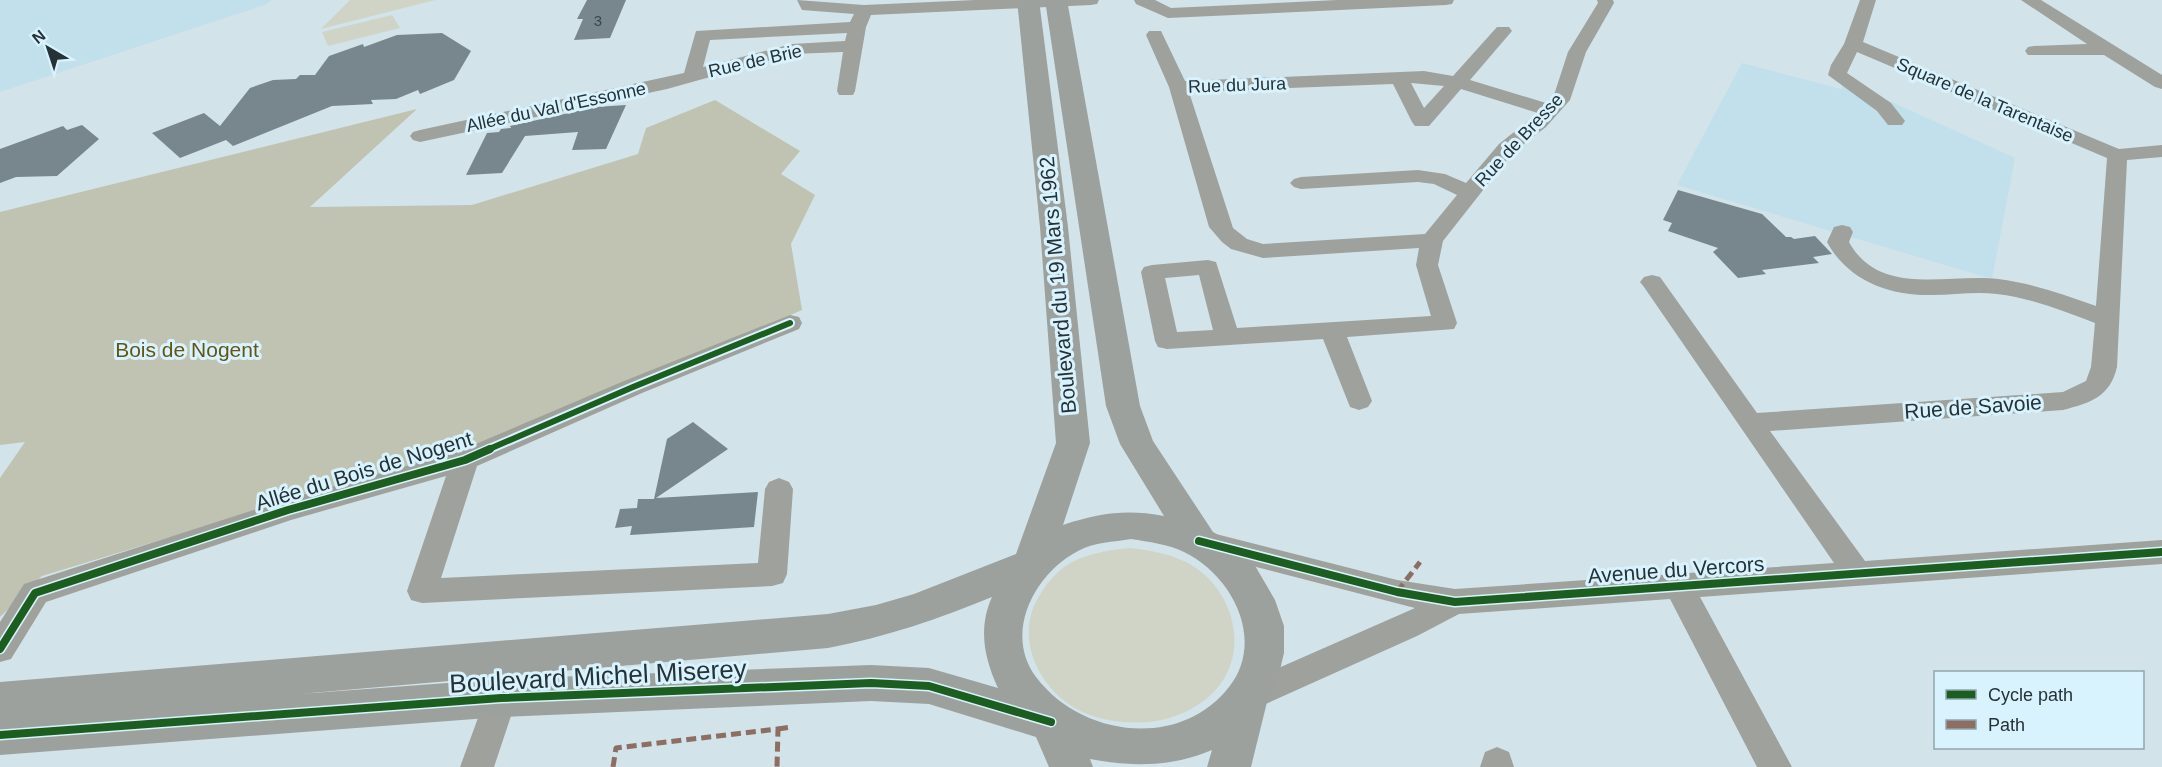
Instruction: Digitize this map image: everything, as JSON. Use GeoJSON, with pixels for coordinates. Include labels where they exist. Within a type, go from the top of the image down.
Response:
{"type":"FeatureCollection","features":[{"type":"Feature","properties":{"kind":"street"},"geometry":{"type":"LineString","coordinates":[[805,0],[808,6],[817,9],[864,10],[930,3],[1091,0]]}},
{"type":"Feature","properties":{"kind":"street"},"geometry":{"type":"LineString","coordinates":[[1142,0],[1168,13],[1446,0]]}},
{"type":"Feature","properties":{"kind":"street","name":"Rue de Bresse"},"geometry":{"type":"LineString","coordinates":[[1432,240],[1506,148],[1539,123],[1563,96],[1577,52],[1606,3],[1605,0]]}},
{"type":"Feature","properties":{"kind":"street"},"geometry":{"type":"LineString","coordinates":[[1868,0],[1853,45],[1840,65],[1837,75],[1884,107],[1894,122]]}},
{"type":"Feature","properties":{"kind":"street"},"geometry":{"type":"LineString","coordinates":[[2029,0],[2162,83]]}},
{"type":"Feature","properties":{"kind":"street","name":"Boulevard du 19 Mars 1962"},"geometry":{"type":"LineString","coordinates":[[1042,1],[1123,406],[1137,444],[1199,542]]}},
{"type":"Feature","properties":{"kind":"street","name":"Boulevard du 19 Mars 1962"},"geometry":{"type":"LineString","coordinates":[[1031,564],[1073,443],[1054,227],[1042,1]]}},
{"type":"Feature","properties":{"kind":"street"},"geometry":{"type":"LineString","coordinates":[[846,92],[857,27],[864,10]]}},
{"type":"Feature","properties":{"kind":"street","name":"Rue de Brie"},"geometry":{"type":"LineString","coordinates":[[853,46],[792,49],[692,76],[702,35],[857,27]]}},
{"type":"Feature","properties":{"kind":"street"},"geometry":{"type":"LineString","coordinates":[[1399,78],[1422,122],[1503,31]]}},
{"type":"Feature","properties":{"kind":"street"},"geometry":{"type":"LineString","coordinates":[[1155,35],[1178,87]]}},
{"type":"Feature","properties":{"kind":"street","name":"Square de la Tarentaise"},"geometry":{"type":"LineString","coordinates":[[1853,45],[2117,155]]}},
{"type":"Feature","properties":{"kind":"street"},"geometry":{"type":"LineString","coordinates":[[2034,51],[2109,49]]}},
{"type":"Feature","properties":{"kind":"street","name":"Allée du Val d'Essonne"},"geometry":{"type":"LineString","coordinates":[[420,136],[692,76]]}},
{"type":"Feature","properties":{"kind":"street","name":"Rue du Jura"},"geometry":{"type":"LineString","coordinates":[[1432,240],[1263,251],[1246,247],[1229,239],[1221,227],[1178,87],[1424,77],[1458,82],[1550,110]]}},
{"type":"Feature","properties":{"kind":"street"},"geometry":{"type":"LineString","coordinates":[[2117,155],[2162,151]]}},
{"type":"Feature","properties":{"kind":"street","name":"Rue de Savoie"},"geometry":{"type":"LineString","coordinates":[[1750,423],[2071,399],[2091,391],[2102,381],[2117,155]]}},
{"type":"Feature","properties":{"kind":"street"},"geometry":{"type":"LineString","coordinates":[[1301,183],[1418,176],[1438,178],[1470,193]]}},
{"type":"Feature","properties":{"kind":"street"},"geometry":{"type":"LineString","coordinates":[[1842,232],[1838,242],[1842,253],[1865,272],[1884,280],[1921,288],[1994,285],[2019,290],[2106,318]]}},
{"type":"Feature","properties":{"kind":"street"},"geometry":{"type":"LineString","coordinates":[[1227,336],[1445,322],[1427,265],[1432,240]]}},
{"type":"Feature","properties":{"kind":"street"},"geometry":{"type":"LineString","coordinates":[[1652,282],[1857,573]]}},
{"type":"Feature","properties":{"kind":"street","name":"Allée du Bois de Nogent"},"geometry":{"type":"LineString","coordinates":[[0,649],[35,593],[288,510],[465,460],[633,387],[790,323]]}},
{"type":"Feature","properties":{"kind":"street"},"geometry":{"type":"LineString","coordinates":[[1332,330],[1359,401]]}},
{"type":"Feature","properties":{"kind":"street","name":"Allée du Bois de Nogent"},"geometry":{"type":"LineString","coordinates":[[465,460],[422,591],[772,574],[778,489]]}},
{"type":"Feature","properties":{"kind":"street"},"geometry":{"type":"LineString","coordinates":[[1071,767],[1050,722],[1018,687],[1005,657],[1002,626],[1010,596],[1031,564],[1064,540],[1097,529],[1131,525],[1166,529],[1199,542],[1237,570],[1257,598],[1266,631],[1263,665],[1247,697],[1229,767]]}},
{"type":"Feature","properties":{"kind":"street","name":"Avenue du Vercors"},"geometry":{"type":"LineString","coordinates":[[1199,542],[1397,592],[1455,602],[2162,552]]}},
{"type":"Feature","properties":{"kind":"street","name":"Boulevard Michel Miserey"},"geometry":{"type":"LineString","coordinates":[[0,701],[828,631],[876,622],[921,609],[1031,564]]}},
{"type":"Feature","properties":{"kind":"street"},"geometry":{"type":"LineString","coordinates":[[1679,587],[1775,767]]}},
{"type":"Feature","properties":{"kind":"street","name":"Avenue du Vercors"},"geometry":{"type":"LineString","coordinates":[[1247,697],[1406,627],[1455,602]]}},
{"type":"Feature","properties":{"kind":"street","name":"Boulevard Michel Miserey"},"geometry":{"type":"LineString","coordinates":[[0,735],[501,698],[871,683],[929,686],[1050,722]]}},
{"type":"Feature","properties":{"kind":"street"},"geometry":{"type":"LineString","coordinates":[[1050,722],[1088,741],[1120,747],[1131,749],[1174,745],[1213,729],[1247,697]]}},
{"type":"Feature","properties":{"kind":"street"},"geometry":{"type":"LineString","coordinates":[[477,767],[501,698]]}},
{"type":"Feature","properties":{"kind":"shaded area"},"geometry":{"type":"Polygon","coordinates":[[[0,0],[272,0],[267,4],[0,92],[0,0]]]}},
{"type":"Feature","properties":{"kind":"shaded area"},"geometry":{"type":"Polygon","coordinates":[[[350,0],[435,0],[321,29],[350,0]]]}},
{"type":"Feature","properties":{"kind":"shaded area"},"geometry":{"type":"Polygon","coordinates":[[[392,15],[400,28],[328,46],[322,32],[392,15]]]}},
{"type":"Feature","properties":{"kind":"shaded area"},"geometry":{"type":"Polygon","coordinates":[[[1742,63],[1841,89],[1847,77],[1885,99],[2015,158],[1992,279],[1677,185],[1742,63]]]}},
{"type":"Feature","properties":{"kind":"shaded area"},"geometry":{"type":"Polygon","coordinates":[[[1129,548],[1172,556],[1201,572],[1224,600],[1231,617],[1234,652],[1229,670],[1219,686],[1196,706],[1158,721],[1111,721],[1073,707],[1046,683],[1031,650],[1029,633],[1031,615],[1038,598],[1052,578],[1061,569],[1079,559],[1100,552],[1129,548]]]}},
{"type":"Feature","properties":{"kind":"green space","name":"Bois de Nogent"},"geometry":{"type":"Polygon","coordinates":[[[715,100],[800,151],[781,174],[815,195],[791,244],[802,310],[434,469],[167,538],[42,576],[0,617],[0,478],[25,442],[0,445],[0,212],[417,109],[310,207],[472,205],[638,154],[646,128],[715,100]]]}},
{"type":"Feature","properties":{"kind":"building"},"geometry":{"type":"Polygon","coordinates":[[[587,0],[626,0],[610,38],[574,40],[583,19],[577,19],[587,0]]]}},
{"type":"Feature","properties":{"kind":"building"},"geometry":{"type":"Polygon","coordinates":[[[442,33],[471,51],[454,80],[420,94],[418,90],[396,99],[371,100],[373,104],[332,106],[233,146],[226,140],[180,158],[152,133],[204,113],[220,126],[250,88],[273,80],[315,75],[329,56],[363,44],[364,47],[397,35],[442,33]]]}},
{"type":"Feature","properties":{"kind":"building"},"geometry":{"type":"Polygon","coordinates":[[[626,105],[606,149],[572,150],[578,132],[525,136],[502,173],[466,175],[487,133],[499,132],[501,129],[511,128],[510,126],[596,107],[626,105]]]}},
{"type":"Feature","properties":{"kind":"building"},"geometry":{"type":"Polygon","coordinates":[[[82,125],[99,139],[57,176],[16,177],[0,183],[0,149],[63,126],[67,130],[82,125]]]}},
{"type":"Feature","properties":{"kind":"building"},"geometry":{"type":"Polygon","coordinates":[[[1678,190],[1762,214],[1786,237],[1794,239],[1815,236],[1832,254],[1813,257],[1819,263],[1762,270],[1766,274],[1738,278],[1713,252],[1718,248],[1668,231],[1672,223],[1663,220],[1678,190]]]}},
{"type":"Feature","properties":{"kind":"building"},"geometry":{"type":"Polygon","coordinates":[[[693,422],[728,449],[656,498],[758,492],[754,527],[630,535],[632,526],[615,528],[620,509],[637,508],[638,499],[654,499],[667,439],[693,422]]]}},
{"type":"Feature","properties":{"kind":"marked path"},"geometry":{"type":"LineString","coordinates":[[1397,592],[1420,562]]}},
{"type":"Feature","properties":{"kind":"marked path"},"geometry":{"type":"LineString","coordinates":[[778,729],[792,727]]}},
{"type":"Feature","properties":{"kind":"marked path"},"geometry":{"type":"LineString","coordinates":[[613,767],[616,748],[778,729],[777,767]]}},
{"type":"Feature","properties":{"kind":"cycle path"},"geometry":{"type":"LineString","coordinates":[[0,649],[35,593],[288,510],[465,460],[633,387],[790,323]]}},
{"type":"Feature","properties":{"kind":"cycle path"},"geometry":{"type":"LineString","coordinates":[[1199,541],[1397,592],[1455,602],[2162,552]]}},
{"type":"Feature","properties":{"kind":"cycle path"},"geometry":{"type":"LineString","coordinates":[[0,735],[501,698],[871,683],[929,686],[1051,722]]}}]}
